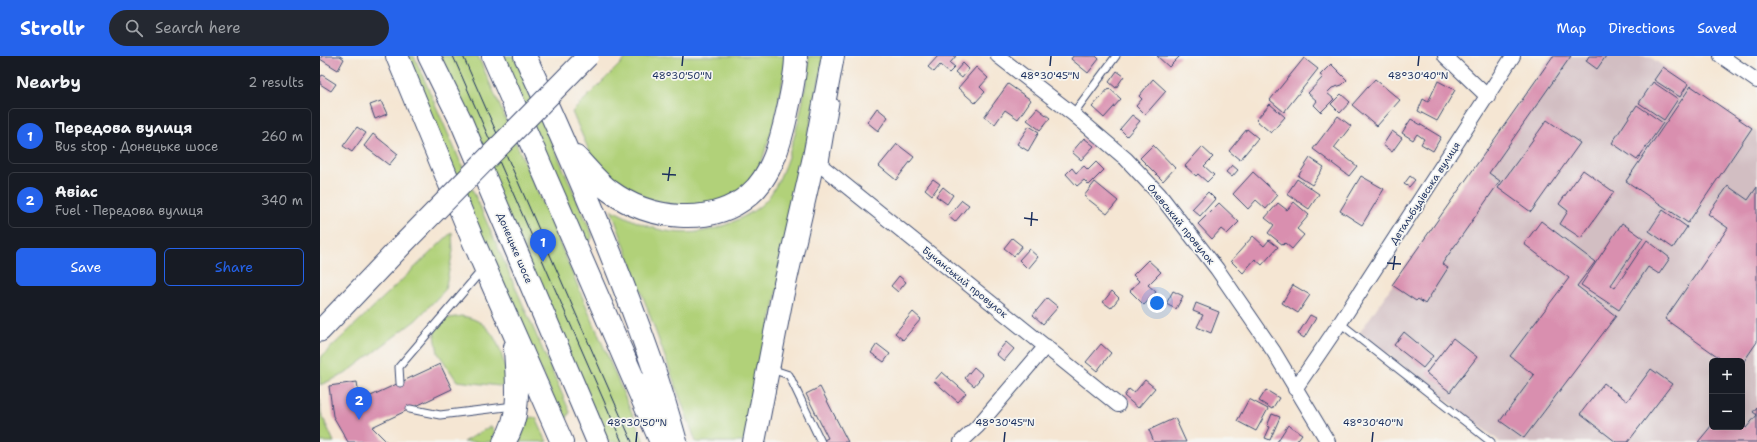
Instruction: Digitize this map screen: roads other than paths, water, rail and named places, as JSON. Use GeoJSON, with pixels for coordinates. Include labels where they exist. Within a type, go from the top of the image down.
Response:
{"type":"FeatureCollection","features":[{"type":"Feature","properties":{"kind":"highway"},"geometry":{"type":"LineString","coordinates":[[397,56],[514,334],[562,442]]}},
{"type":"Feature","properties":{"kind":"highway","name":"Донецьке шосе"},"geometry":{"type":"LineString","coordinates":[[429,56],[460,121],[598,442]]}},
{"type":"Feature","properties":{"kind":"highway"},"geometry":{"type":"LineString","coordinates":[[493,56],[661,442]]}},
{"type":"Feature","properties":{"kind":"highway"},"geometry":{"type":"LineString","coordinates":[[525,56],[566,146],[612,259],[651,359],[676,442]]}},
{"type":"Feature","properties":{"kind":"highway"},"geometry":{"type":"LineString","coordinates":[[566,146],[611,192],[648,210],[684,216],[702,215],[724,210],[750,194],[761,181],[768,169],[783,130],[796,68],[796,56]]}},
{"type":"Feature","properties":{"kind":"highway"},"geometry":{"type":"LineString","coordinates":[[754,442],[782,297],[819,163],[833,56]]}},
{"type":"Feature","properties":{"kind":"highway"},"geometry":{"type":"LineString","coordinates":[[504,442],[508,435],[516,406],[517,388],[514,334]]}},
{"type":"Feature","properties":{"kind":"main road"},"geometry":{"type":"LineString","coordinates":[[320,331],[402,245],[588,56]]}},
{"type":"Feature","properties":{"kind":"street","name":"Олевський провулок"},"geometry":{"type":"LineString","coordinates":[[998,56],[1073,114],[1126,159],[1159,194],[1217,269],[1274,352],[1328,442]]}},
{"type":"Feature","properties":{"kind":"street"},"geometry":{"type":"LineString","coordinates":[[1444,56],[1488,97]]}},
{"type":"Feature","properties":{"kind":"street","name":"Детальбудівська вулиця"},"geometry":{"type":"LineString","coordinates":[[1295,389],[1488,97],[1512,56]]}},
{"type":"Feature","properties":{"kind":"street"},"geometry":{"type":"LineString","coordinates":[[1721,56],[1757,81]]}},
{"type":"Feature","properties":{"kind":"street","name":"Бучанський провулок"},"geometry":{"type":"LineString","coordinates":[[819,163],[1118,405]]}},
{"type":"Feature","properties":{"kind":"street"},"geometry":{"type":"LineString","coordinates":[[961,442],[977,427],[1046,346]]}},
{"type":"Feature","properties":{"kind":"lane"},"geometry":{"type":"LineString","coordinates":[[1073,114],[1116,56]]}},
{"type":"Feature","properties":{"kind":"lane"},"geometry":{"type":"LineString","coordinates":[[819,163],[837,93]]}},
{"type":"Feature","properties":{"kind":"lane"},"geometry":{"type":"LineString","coordinates":[[400,383],[399,367],[485,266]]}},
{"type":"Feature","properties":{"kind":"lane"},"geometry":{"type":"LineString","coordinates":[[1340,323],[1491,442]]}},
{"type":"Feature","properties":{"kind":"lane"},"geometry":{"type":"LineString","coordinates":[[768,368],[789,375],[821,442]]}},
{"type":"Feature","properties":{"kind":"lane"},"geometry":{"type":"LineString","coordinates":[[410,409],[440,415],[516,406]]}},
{"type":"Feature","properties":{"kind":"tram line"},"geometry":{"type":"LineString","coordinates":[[453,56],[622,442]]}},
{"type":"Feature","properties":{"kind":"tram line"},"geometry":{"type":"LineString","coordinates":[[463,56],[632,442]]}},
{"type":"Feature","properties":{"kind":"place","name":"Передова вулиця"},"geometry":{"type":"Point","coordinates":[543,262]}},
{"type":"Feature","properties":{"kind":"place","name":"Авіас"},"geometry":{"type":"Point","coordinates":[359,420]}}]}
